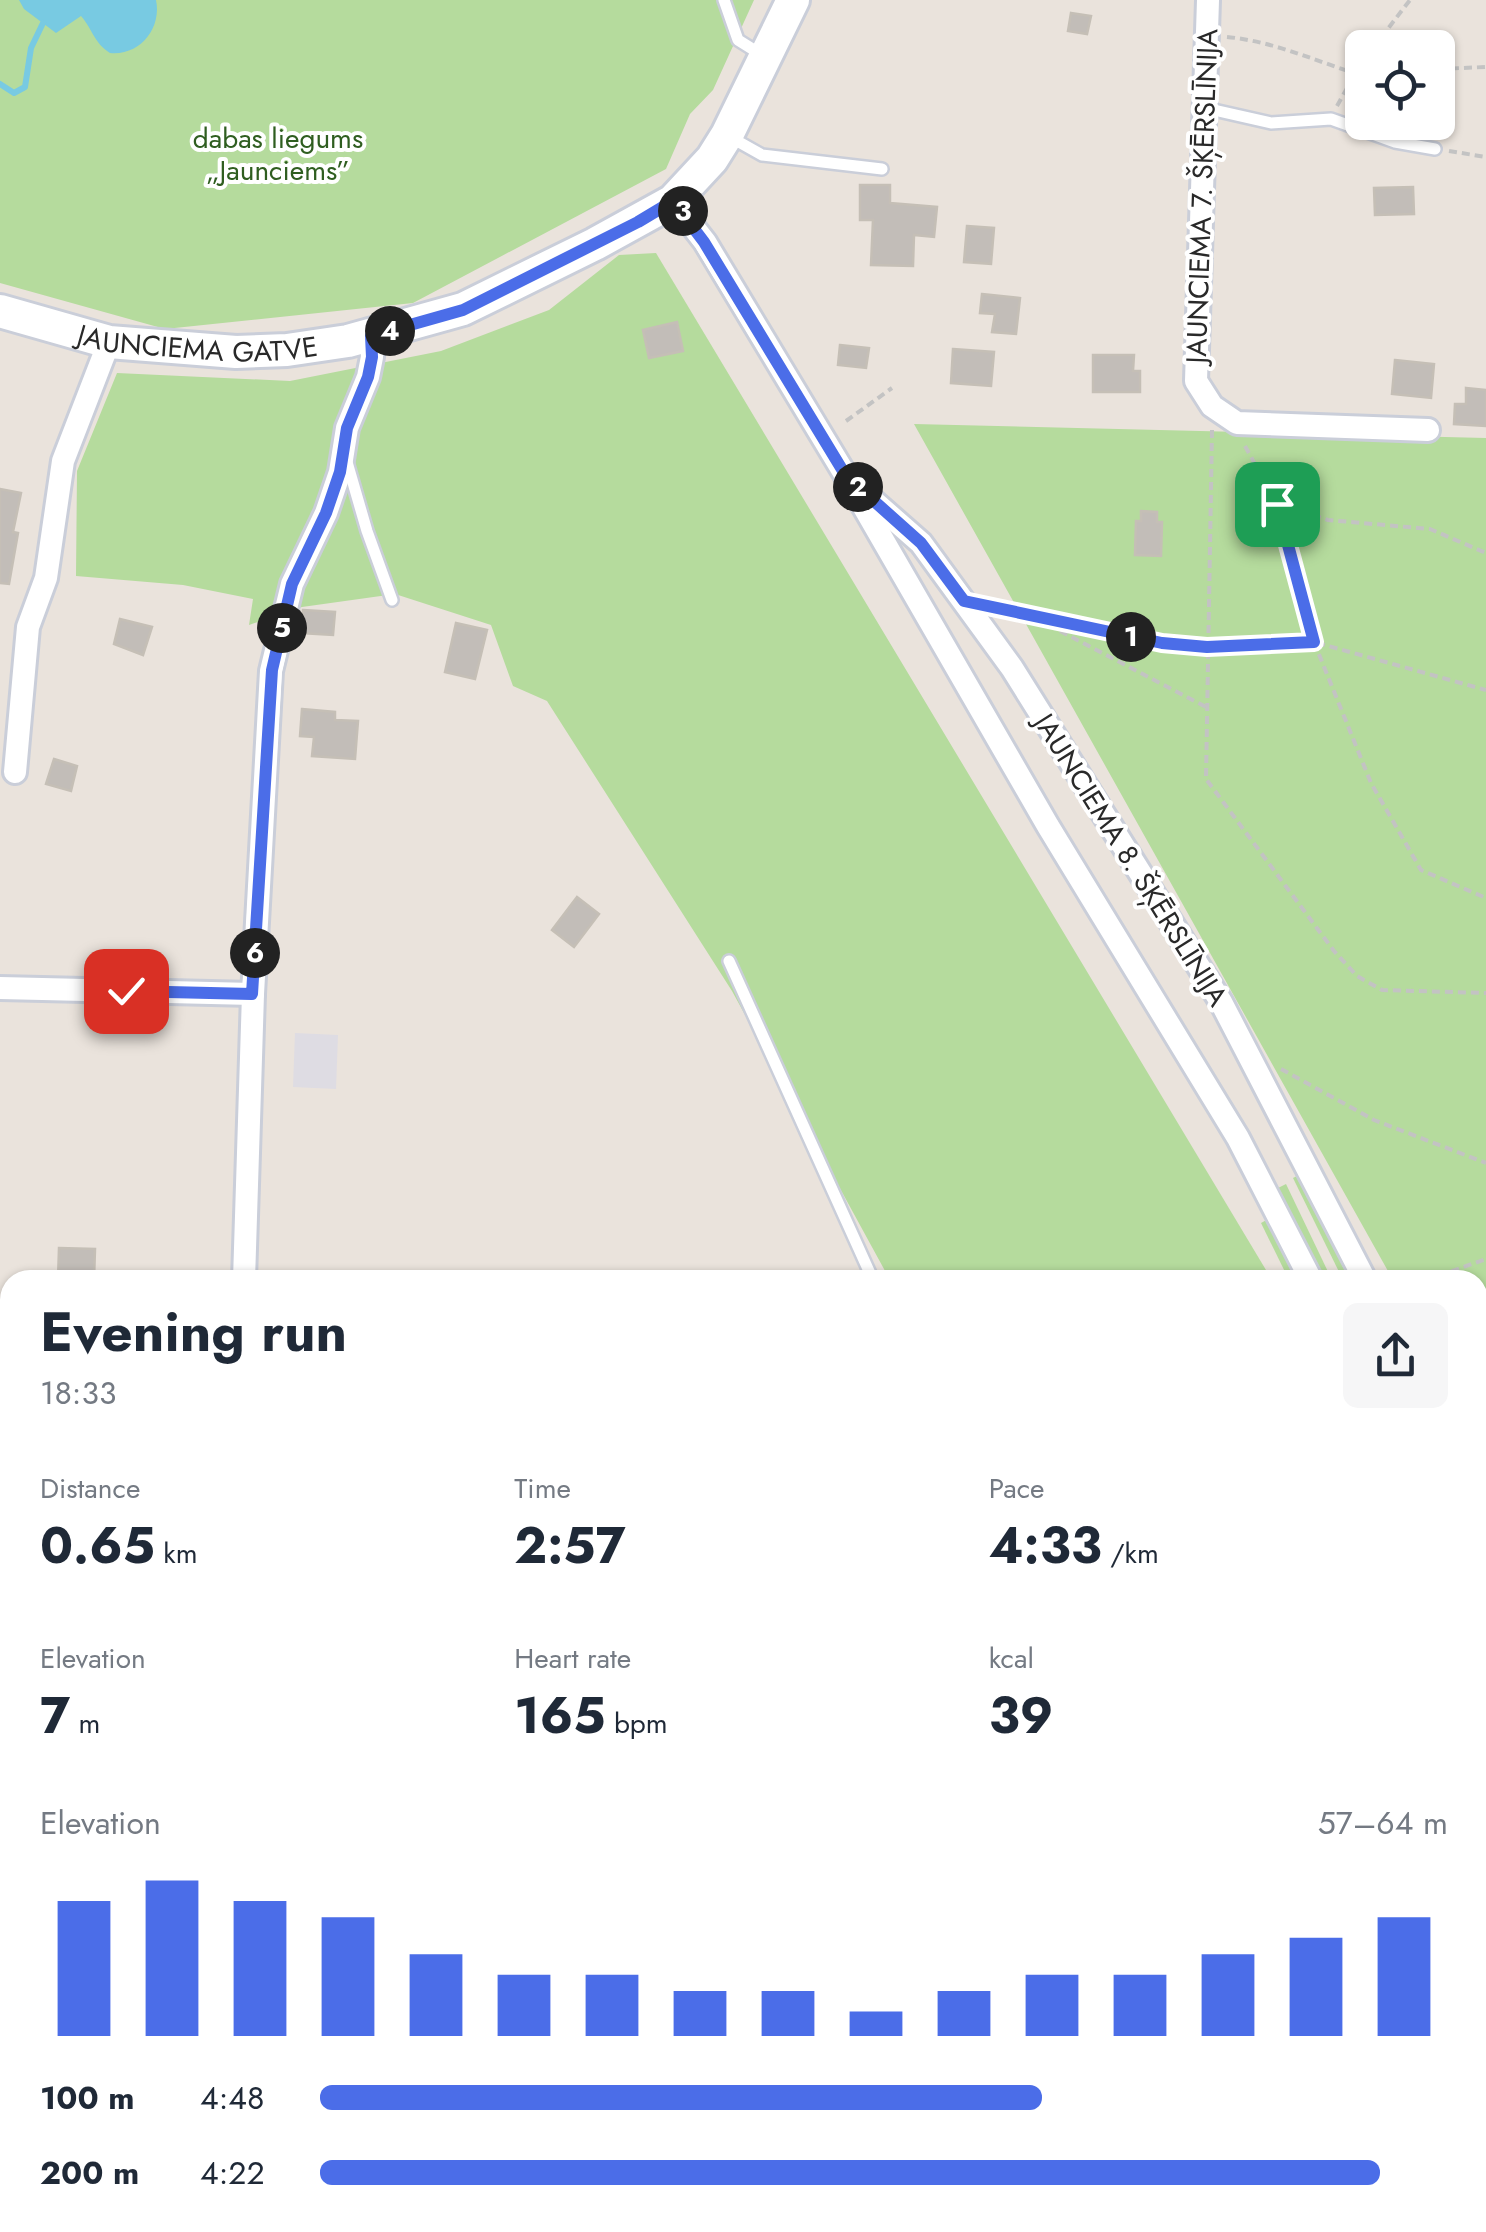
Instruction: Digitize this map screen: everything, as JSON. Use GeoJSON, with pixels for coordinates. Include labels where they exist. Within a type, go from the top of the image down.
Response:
{"type":"FeatureCollection","features":[{"type":"Feature","properties":{"kind":"main road","name":"JAUNCIEMA GATVE"},"geometry":{"type":"LineString","coordinates":[[0,310],[109,342],[236,352],[286,350],[371,336],[463,310],[673,201],[712,159],[794,0]]}},
{"type":"Feature","properties":{"kind":"street","name":"JAUNCIEMA 7. ŠĶĒRSLĪNIJA"},"geometry":{"type":"LineString","coordinates":[[1208,0],[1196,381],[1212,406]]}},
{"type":"Feature","properties":{"kind":"street","name":"JAUNCIEMA 8. ŠĶĒRSLĪNIJA"},"geometry":{"type":"LineString","coordinates":[[673,201],[704,242],[846,476],[1048,826],[1238,1138],[1306,1270]]}},
{"type":"Feature","properties":{"kind":"street"},"geometry":{"type":"LineString","coordinates":[[244,1270],[252,994],[272,670],[292,584],[326,513],[344,454],[347,428],[370,367],[371,336]]}},
{"type":"Feature","properties":{"kind":"street"},"geometry":{"type":"LineString","coordinates":[[15,772],[28,627],[46,578],[63,462],[109,342]]}},
{"type":"Feature","properties":{"kind":"street"},"geometry":{"type":"LineString","coordinates":[[1212,406],[1238,423],[1428,430]]}},
{"type":"Feature","properties":{"kind":"street","name":"JAUNCIEMA 8. ŠĶĒRSLĪNIJA"},"geometry":{"type":"LineString","coordinates":[[846,476],[921,543],[1012,668],[1221,1002],[1360,1270]]}},
{"type":"Feature","properties":{"kind":"street"},"geometry":{"type":"LineString","coordinates":[[0,988],[252,994]]}},
{"type":"Feature","properties":{"kind":"lane"},"geometry":{"type":"LineString","coordinates":[[724,0],[738,40],[767,58]]}},
{"type":"Feature","properties":{"kind":"lane"},"geometry":{"type":"LineString","coordinates":[[1205,108],[1271,123],[1330,119],[1395,142],[1435,149]]}},
{"type":"Feature","properties":{"kind":"lane"},"geometry":{"type":"LineString","coordinates":[[726,135],[762,155],[882,169]]}},
{"type":"Feature","properties":{"kind":"lane"},"geometry":{"type":"LineString","coordinates":[[344,454],[366,532],[392,600]]}},
{"type":"Feature","properties":{"kind":"lane"},"geometry":{"type":"LineString","coordinates":[[729,961],[868,1270]]}},
{"type":"Feature","properties":{"kind":"path"},"geometry":{"type":"LineString","coordinates":[[1387,30],[1410,0]]}},
{"type":"Feature","properties":{"kind":"path"},"geometry":{"type":"LineString","coordinates":[[1207,34],[1263,40],[1345,70]]}},
{"type":"Feature","properties":{"kind":"path"},"geometry":{"type":"LineString","coordinates":[[1455,68],[1486,67]]}},
{"type":"Feature","properties":{"kind":"path"},"geometry":{"type":"LineString","coordinates":[[1330,119],[1345,90]]}},
{"type":"Feature","properties":{"kind":"path"},"geometry":{"type":"LineString","coordinates":[[1435,149],[1486,157]]}},
{"type":"Feature","properties":{"kind":"path"},"geometry":{"type":"LineString","coordinates":[[846,421],[892,388]]}},
{"type":"Feature","properties":{"kind":"path"},"geometry":{"type":"LineString","coordinates":[[1212,406],[1206,780],[1356,976],[1382,990],[1486,993]]}},
{"type":"Feature","properties":{"kind":"path"},"geometry":{"type":"LineString","coordinates":[[1238,423],[1248,453],[1277,504],[1314,642],[1371,782],[1421,870],[1486,898]]}},
{"type":"Feature","properties":{"kind":"path"},"geometry":{"type":"LineString","coordinates":[[1277,504],[1328,520],[1430,529],[1486,553]]}},
{"type":"Feature","properties":{"kind":"path"},"geometry":{"type":"LineString","coordinates":[[964,601],[1162,643],[1207,647],[1314,642],[1486,690]]}},
{"type":"Feature","properties":{"kind":"path"},"geometry":{"type":"LineString","coordinates":[[1031,616],[1206,706]]}},
{"type":"Feature","properties":{"kind":"path"},"geometry":{"type":"LineString","coordinates":[[1249,1054],[1374,1120],[1486,1163]]}},
{"type":"Feature","properties":{"kind":"path"},"geometry":{"type":"LineString","coordinates":[[1456,1270],[1486,1260]]}},
{"type":"Feature","properties":{"kind":"shaded area"},"geometry":{"type":"Polygon","coordinates":[[[295,1033],[338,1035],[336,1089],[293,1087],[295,1033]]]}},
{"type":"Feature","properties":{"kind":"green space","name":"dabas liegums „Jaunciems”"},"geometry":{"type":"Polygon","coordinates":[[[0,0],[754,0],[713,90],[690,114],[666,169],[413,303],[165,329],[0,283],[0,0]]]}},
{"type":"Feature","properties":{"kind":"green space"},"geometry":{"type":"Polygon","coordinates":[[[656,253],[1266,1270],[885,1270],[732,991],[547,701],[513,686],[491,625],[395,594],[302,607],[249,625],[253,599],[183,585],[76,576],[77,471],[117,373],[290,381],[441,351],[549,310],[619,255],[656,253]]]}},
{"type":"Feature","properties":{"kind":"green space"},"geometry":{"type":"Polygon","coordinates":[[[914,424],[1486,438],[1486,1270],[1387,1270],[914,424]]]}},
{"type":"Feature","properties":{"kind":"green space"},"geometry":{"type":"Polygon","coordinates":[[[1301,1174],[1348,1270],[1338,1270],[1293,1178],[1301,1174]]]}},
{"type":"Feature","properties":{"kind":"green space"},"geometry":{"type":"Polygon","coordinates":[[[1286,1184],[1327,1270],[1319,1270],[1278,1188],[1286,1184]]]}},
{"type":"Feature","properties":{"kind":"green space"},"geometry":{"type":"Polygon","coordinates":[[[1270,1218],[1294,1270],[1284,1270],[1261,1223],[1270,1218]]]}},
{"type":"Feature","properties":{"kind":"water"},"geometry":{"type":"Polygon","coordinates":[[[19,0],[156,0],[156,21],[139,45],[110,53],[81,16],[56,33],[24,9],[19,0]]]}},
{"type":"Feature","properties":{"kind":"building"},"geometry":{"type":"Polygon","coordinates":[[[1071,13],[1091,16],[1087,34],[1068,31],[1071,13]]]}},
{"type":"Feature","properties":{"kind":"building"},"geometry":{"type":"Polygon","coordinates":[[[860,185],[890,185],[890,203],[937,207],[934,237],[914,235],[913,266],[871,265],[873,220],[860,220],[860,185]]]}},
{"type":"Feature","properties":{"kind":"building"},"geometry":{"type":"Polygon","coordinates":[[[1413,187],[1414,214],[1375,215],[1374,188],[1413,187]]]}},
{"type":"Feature","properties":{"kind":"building"},"geometry":{"type":"Polygon","coordinates":[[[967,226],[994,228],[991,264],[964,262],[967,226]]]}},
{"type":"Feature","properties":{"kind":"building"},"geometry":{"type":"Polygon","coordinates":[[[982,294],[1020,298],[1016,334],[992,332],[995,314],[980,313],[982,294]]]}},
{"type":"Feature","properties":{"kind":"building"},"geometry":{"type":"Polygon","coordinates":[[[677,322],[683,351],[649,358],[643,330],[677,322]]]}},
{"type":"Feature","properties":{"kind":"building"},"geometry":{"type":"Polygon","coordinates":[[[840,345],[869,348],[866,368],[838,365],[840,345]]]}},
{"type":"Feature","properties":{"kind":"building"},"geometry":{"type":"Polygon","coordinates":[[[953,349],[994,352],[991,386],[951,383],[953,349]]]}},
{"type":"Feature","properties":{"kind":"building"},"geometry":{"type":"Polygon","coordinates":[[[1093,355],[1134,355],[1133,371],[1140,371],[1140,392],[1093,392],[1093,355]]]}},
{"type":"Feature","properties":{"kind":"building"},"geometry":{"type":"Polygon","coordinates":[[[1395,360],[1434,364],[1431,398],[1392,394],[1395,360]]]}},
{"type":"Feature","properties":{"kind":"building"},"geometry":{"type":"Polygon","coordinates":[[[1466,388],[1486,390],[1486,426],[1454,424],[1455,404],[1466,404],[1466,388]]]}},
{"type":"Feature","properties":{"kind":"building"},"geometry":{"type":"Polygon","coordinates":[[[0,489],[21,493],[9,584],[0,583],[0,489]]]}},
{"type":"Feature","properties":{"kind":"building"},"geometry":{"type":"Polygon","coordinates":[[[1141,511],[1157,512],[1157,522],[1162,522],[1161,556],[1135,555],[1136,521],[1141,521],[1141,511]]]}},
{"type":"Feature","properties":{"kind":"building"},"geometry":{"type":"Polygon","coordinates":[[[303,610],[335,612],[333,635],[301,633],[303,610]]]}},
{"type":"Feature","properties":{"kind":"building"},"geometry":{"type":"Polygon","coordinates":[[[120,619],[152,627],[143,655],[114,644],[120,619]]]}},
{"type":"Feature","properties":{"kind":"building"},"geometry":{"type":"Polygon","coordinates":[[[456,623],[487,630],[475,679],[445,672],[456,623]]]}},
{"type":"Feature","properties":{"kind":"building"},"geometry":{"type":"Polygon","coordinates":[[[302,709],[335,712],[335,720],[358,721],[355,759],[312,756],[314,737],[300,736],[302,709]]]}},
{"type":"Feature","properties":{"kind":"building"},"geometry":{"type":"Polygon","coordinates":[[[54,759],[77,766],[71,791],[46,784],[54,759]]]}},
{"type":"Feature","properties":{"kind":"building"},"geometry":{"type":"Polygon","coordinates":[[[577,897],[599,914],[574,947],[552,930],[577,897]]]}},
{"type":"Feature","properties":{"kind":"building"},"geometry":{"type":"Polygon","coordinates":[[[59,1248],[95,1249],[94,1270],[58,1270],[59,1248]]]}},
{"type":"Feature","properties":{"kind":"waterway"},"geometry":{"type":"LineString","coordinates":[[0,84],[14,93],[25,87],[31,48],[43,23]]}},
{"type":"Feature","properties":{"kind":"route"},"geometry":{"type":"LineString","coordinates":[[126,991],[252,994],[272,670],[292,584],[326,513],[340,472],[347,428],[368,377],[371,336],[463,310],[673,201],[704,242],[846,476],[921,543],[964,601],[1162,643],[1207,647],[1314,642],[1277,504]]}}]}
